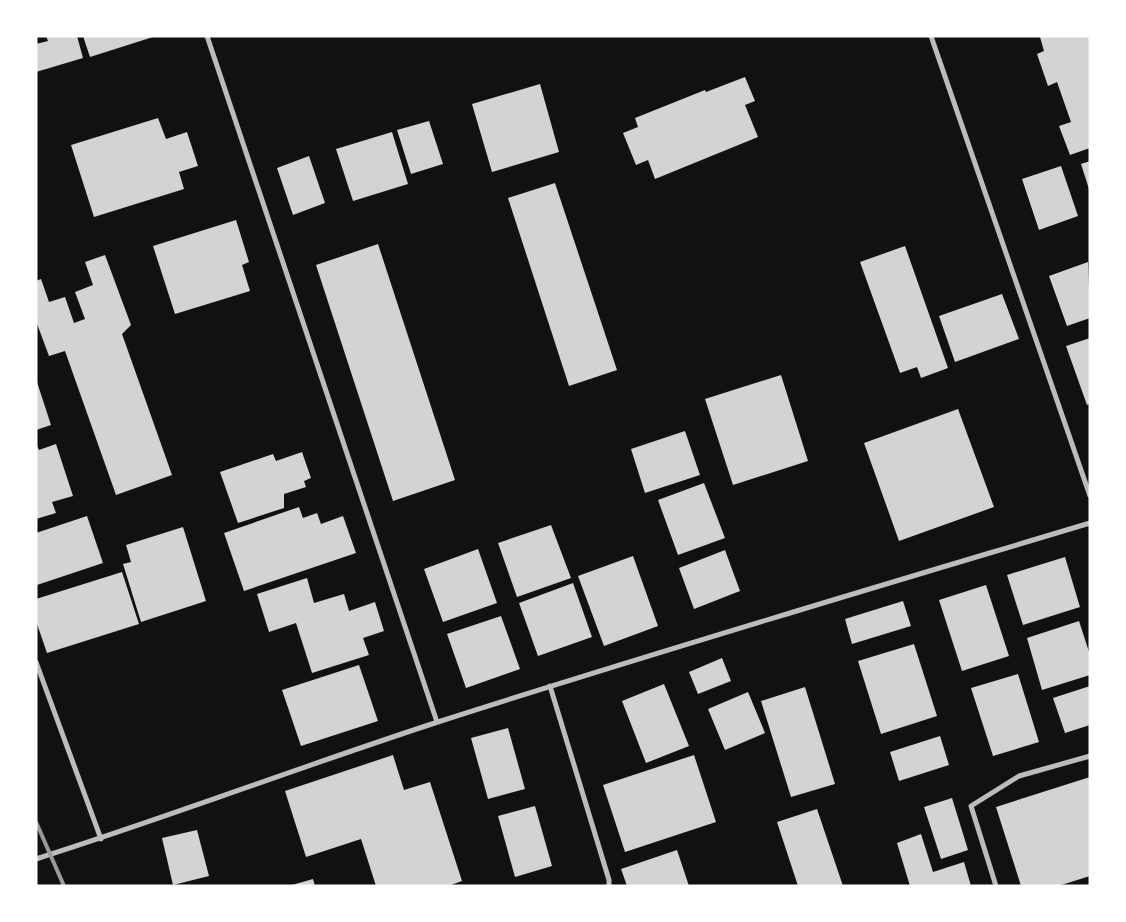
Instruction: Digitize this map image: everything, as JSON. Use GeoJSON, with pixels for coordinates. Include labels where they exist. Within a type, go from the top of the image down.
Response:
{"type":"FeatureCollection","features":[{"type":"Feature","properties":{"kind":"street"},"geometry":{"type":"LineString","coordinates":[[207,36],[437,722]]}},
{"type":"Feature","properties":{"kind":"street"},"geometry":{"type":"LineString","coordinates":[[931,36],[1090,496]]}},
{"type":"Feature","properties":{"kind":"street"},"geometry":{"type":"LineString","coordinates":[[36,859],[101,839],[437,722],[1090,523]]}},
{"type":"Feature","properties":{"kind":"street"},"geometry":{"type":"LineString","coordinates":[[36,662],[101,839]]}},
{"type":"Feature","properties":{"kind":"street"},"geometry":{"type":"LineString","coordinates":[[550,686],[609,880],[609,886]]}},
{"type":"Feature","properties":{"kind":"street"},"geometry":{"type":"LineString","coordinates":[[996,886],[971,806],[1019,776],[1090,756]]}},
{"type":"Feature","properties":{"kind":"building"},"geometry":{"type":"Polygon","coordinates":[[[46,36],[77,36],[83,58],[36,72],[36,44],[48,41],[46,36]]]}},
{"type":"Feature","properties":{"kind":"building"},"geometry":{"type":"Polygon","coordinates":[[[83,36],[153,36],[153,37],[90,57],[83,36]]]}},
{"type":"Feature","properties":{"kind":"building"},"geometry":{"type":"Polygon","coordinates":[[[1090,36],[1090,148],[1070,155],[1059,126],[1071,122],[1057,82],[1048,86],[1037,54],[1044,51],[1040,37],[1090,36]]]}},
{"type":"Feature","properties":{"kind":"building"},"geometry":{"type":"Polygon","coordinates":[[[745,77],[755,101],[745,105],[758,137],[655,179],[648,160],[636,165],[623,133],[638,127],[635,118],[705,90],[706,92],[745,77]]]}},
{"type":"Feature","properties":{"kind":"building"},"geometry":{"type":"Polygon","coordinates":[[[540,84],[559,152],[492,172],[472,104],[540,84]]]}},
{"type":"Feature","properties":{"kind":"building"},"geometry":{"type":"Polygon","coordinates":[[[158,118],[166,139],[187,132],[198,166],[179,172],[184,189],[94,217],[71,145],[158,118]]]}},
{"type":"Feature","properties":{"kind":"building"},"geometry":{"type":"Polygon","coordinates":[[[429,121],[443,164],[411,174],[397,130],[429,121]]]}},
{"type":"Feature","properties":{"kind":"building"},"geometry":{"type":"Polygon","coordinates":[[[392,132],[408,184],[353,201],[336,149],[392,132]]]}},
{"type":"Feature","properties":{"kind":"building"},"geometry":{"type":"Polygon","coordinates":[[[309,156],[325,203],[293,215],[277,168],[309,156]]]}},
{"type":"Feature","properties":{"kind":"building"},"geometry":{"type":"Polygon","coordinates":[[[1090,161],[1090,189],[1089,189],[1081,164],[1090,161]]]}},
{"type":"Feature","properties":{"kind":"building"},"geometry":{"type":"Polygon","coordinates":[[[1061,166],[1078,216],[1039,230],[1022,179],[1061,166]]]}},
{"type":"Feature","properties":{"kind":"building"},"geometry":{"type":"Polygon","coordinates":[[[555,183],[617,370],[569,386],[508,198],[555,183]]]}},
{"type":"Feature","properties":{"kind":"building"},"geometry":{"type":"Polygon","coordinates":[[[236,220],[249,262],[242,265],[250,291],[175,314],[153,246],[236,220]]]}},
{"type":"Feature","properties":{"kind":"building"},"geometry":{"type":"Polygon","coordinates":[[[378,244],[455,480],[393,501],[316,265],[378,244]]]}},
{"type":"Feature","properties":{"kind":"building"},"geometry":{"type":"Polygon","coordinates":[[[905,246],[948,368],[921,378],[917,367],[900,373],[860,262],[905,246]]]}},
{"type":"Feature","properties":{"kind":"building"},"geometry":{"type":"Polygon","coordinates":[[[105,255],[131,325],[122,334],[172,475],[116,495],[65,351],[49,356],[36,321],[36,281],[41,279],[49,302],[65,297],[74,323],[85,319],[75,292],[93,285],[85,262],[105,255]]]}},
{"type":"Feature","properties":{"kind":"building"},"geometry":{"type":"Polygon","coordinates":[[[1088,262],[1090,318],[1067,326],[1049,276],[1088,262]]]}},
{"type":"Feature","properties":{"kind":"building"},"geometry":{"type":"Polygon","coordinates":[[[1002,294],[1019,339],[955,362],[939,316],[1002,294]]]}},
{"type":"Feature","properties":{"kind":"building"},"geometry":{"type":"Polygon","coordinates":[[[1090,338],[1090,404],[1087,405],[1066,346],[1090,338]]]}},
{"type":"Feature","properties":{"kind":"building"},"geometry":{"type":"Polygon","coordinates":[[[781,375],[808,461],[733,485],[705,399],[781,375]]]}},
{"type":"Feature","properties":{"kind":"building"},"geometry":{"type":"Polygon","coordinates":[[[36,379],[51,425],[36,430],[36,379]]]}},
{"type":"Feature","properties":{"kind":"building"},"geometry":{"type":"Polygon","coordinates":[[[958,409],[994,507],[899,541],[864,443],[958,409]]]}},
{"type":"Feature","properties":{"kind":"building"},"geometry":{"type":"Polygon","coordinates":[[[685,431],[700,475],[645,493],[631,449],[685,431]]]}},
{"type":"Feature","properties":{"kind":"building"},"geometry":{"type":"Polygon","coordinates":[[[36,443],[39,450],[56,444],[73,496],[52,502],[56,513],[36,519],[36,443]]]}},
{"type":"Feature","properties":{"kind":"building"},"geometry":{"type":"Polygon","coordinates":[[[302,452],[311,478],[304,481],[306,487],[284,494],[284,508],[238,523],[220,472],[273,454],[276,461],[302,452]]]}},
{"type":"Feature","properties":{"kind":"building"},"geometry":{"type":"Polygon","coordinates":[[[704,483],[725,538],[678,555],[658,500],[704,483]]]}},
{"type":"Feature","properties":{"kind":"building"},"geometry":{"type":"Polygon","coordinates":[[[299,507],[303,518],[317,513],[321,524],[343,516],[356,553],[244,591],[224,533],[299,507]]]}},
{"type":"Feature","properties":{"kind":"building"},"geometry":{"type":"Polygon","coordinates":[[[87,516],[103,563],[37,585],[36,533],[87,516]]]}},
{"type":"Feature","properties":{"kind":"building"},"geometry":{"type":"Polygon","coordinates":[[[551,525],[571,578],[517,597],[498,543],[551,525]]]}},
{"type":"Feature","properties":{"kind":"building"},"geometry":{"type":"Polygon","coordinates":[[[183,527],[206,601],[141,622],[123,564],[131,562],[126,545],[183,527]]]}},
{"type":"Feature","properties":{"kind":"building"},"geometry":{"type":"Polygon","coordinates":[[[478,549],[497,603],[443,622],[424,569],[478,549]]]}},
{"type":"Feature","properties":{"kind":"building"},"geometry":{"type":"Polygon","coordinates":[[[725,550],[740,591],[694,609],[679,568],[725,550]]]}},
{"type":"Feature","properties":{"kind":"building"},"geometry":{"type":"Polygon","coordinates":[[[633,556],[658,626],[604,646],[578,576],[633,556]]]}},
{"type":"Feature","properties":{"kind":"building"},"geometry":{"type":"Polygon","coordinates":[[[1065,557],[1080,607],[1023,625],[1007,575],[1065,557]]]}},
{"type":"Feature","properties":{"kind":"building"},"geometry":{"type":"Polygon","coordinates":[[[122,572],[139,624],[47,653],[36,621],[36,599],[122,572]]]}},
{"type":"Feature","properties":{"kind":"building"},"geometry":{"type":"Polygon","coordinates":[[[307,578],[314,603],[344,594],[349,611],[375,602],[384,631],[363,638],[369,655],[312,673],[296,623],[269,632],[257,594],[307,578]]]}},
{"type":"Feature","properties":{"kind":"building"},"geometry":{"type":"Polygon","coordinates":[[[573,583],[592,637],[538,656],[519,603],[573,583]]]}},
{"type":"Feature","properties":{"kind":"building"},"geometry":{"type":"Polygon","coordinates":[[[986,585],[1009,656],[962,671],[939,600],[986,585]]]}},
{"type":"Feature","properties":{"kind":"building"},"geometry":{"type":"Polygon","coordinates":[[[903,601],[911,626],[852,644],[845,619],[903,601]]]}},
{"type":"Feature","properties":{"kind":"building"},"geometry":{"type":"Polygon","coordinates":[[[501,616],[520,669],[466,688],[447,634],[501,616]]]}},
{"type":"Feature","properties":{"kind":"building"},"geometry":{"type":"Polygon","coordinates":[[[1079,621],[1090,655],[1090,675],[1042,690],[1027,638],[1079,621]]]}},
{"type":"Feature","properties":{"kind":"building"},"geometry":{"type":"Polygon","coordinates":[[[914,644],[937,716],[881,734],[858,661],[914,644]]]}},
{"type":"Feature","properties":{"kind":"building"},"geometry":{"type":"Polygon","coordinates":[[[722,658],[731,681],[698,694],[689,672],[722,658]]]}},
{"type":"Feature","properties":{"kind":"building"},"geometry":{"type":"Polygon","coordinates":[[[359,665],[378,721],[301,746],[282,690],[359,665]]]}},
{"type":"Feature","properties":{"kind":"building"},"geometry":{"type":"Polygon","coordinates":[[[1018,674],[1039,742],[993,756],[971,688],[1018,674]]]}},
{"type":"Feature","properties":{"kind":"building"},"geometry":{"type":"Polygon","coordinates":[[[664,684],[689,746],[646,763],[622,701],[664,684]]]}},
{"type":"Feature","properties":{"kind":"building"},"geometry":{"type":"Polygon","coordinates":[[[1090,686],[1090,725],[1065,733],[1053,698],[1090,686]]]}},
{"type":"Feature","properties":{"kind":"building"},"geometry":{"type":"Polygon","coordinates":[[[805,687],[835,784],[791,797],[761,701],[805,687]]]}},
{"type":"Feature","properties":{"kind":"building"},"geometry":{"type":"Polygon","coordinates":[[[748,692],[765,733],[725,750],[708,709],[748,692]]]}},
{"type":"Feature","properties":{"kind":"building"},"geometry":{"type":"Polygon","coordinates":[[[508,728],[525,789],[488,799],[471,738],[508,728]]]}},
{"type":"Feature","properties":{"kind":"building"},"geometry":{"type":"Polygon","coordinates":[[[940,736],[949,765],[899,781],[890,752],[940,736]]]}},
{"type":"Feature","properties":{"kind":"building"},"geometry":{"type":"Polygon","coordinates":[[[393,755],[404,790],[430,782],[462,881],[448,886],[376,886],[361,839],[306,857],[285,791],[393,755]]]}},
{"type":"Feature","properties":{"kind":"building"},"geometry":{"type":"Polygon","coordinates":[[[694,755],[716,822],[625,852],[603,785],[694,755]]]}},
{"type":"Feature","properties":{"kind":"building"},"geometry":{"type":"Polygon","coordinates":[[[1090,777],[1090,876],[1058,886],[1021,886],[996,807],[1090,777]]]}},
{"type":"Feature","properties":{"kind":"building"},"geometry":{"type":"Polygon","coordinates":[[[952,798],[968,850],[941,859],[924,807],[952,798]]]}},
{"type":"Feature","properties":{"kind":"building"},"geometry":{"type":"Polygon","coordinates":[[[535,806],[552,866],[515,877],[498,816],[535,806]]]}},
{"type":"Feature","properties":{"kind":"building"},"geometry":{"type":"Polygon","coordinates":[[[817,809],[843,886],[798,886],[777,822],[817,809]]]}},
{"type":"Feature","properties":{"kind":"building"},"geometry":{"type":"Polygon","coordinates":[[[197,830],[209,876],[173,885],[162,838],[197,830]]]}},
{"type":"Feature","properties":{"kind":"building"},"geometry":{"type":"Polygon","coordinates":[[[921,834],[933,872],[964,862],[971,886],[910,886],[897,843],[921,834]]]}},
{"type":"Feature","properties":{"kind":"building"},"geometry":{"type":"Polygon","coordinates":[[[677,850],[689,886],[627,886],[621,869],[677,850]]]}},
{"type":"Feature","properties":{"kind":"building"},"geometry":{"type":"Polygon","coordinates":[[[313,879],[315,886],[292,886],[292,885],[313,879]]]}},
{"type":"Feature","properties":{"kind":"railway"},"geometry":{"type":"LineString","coordinates":[[36,822],[64,886]]}}]}
